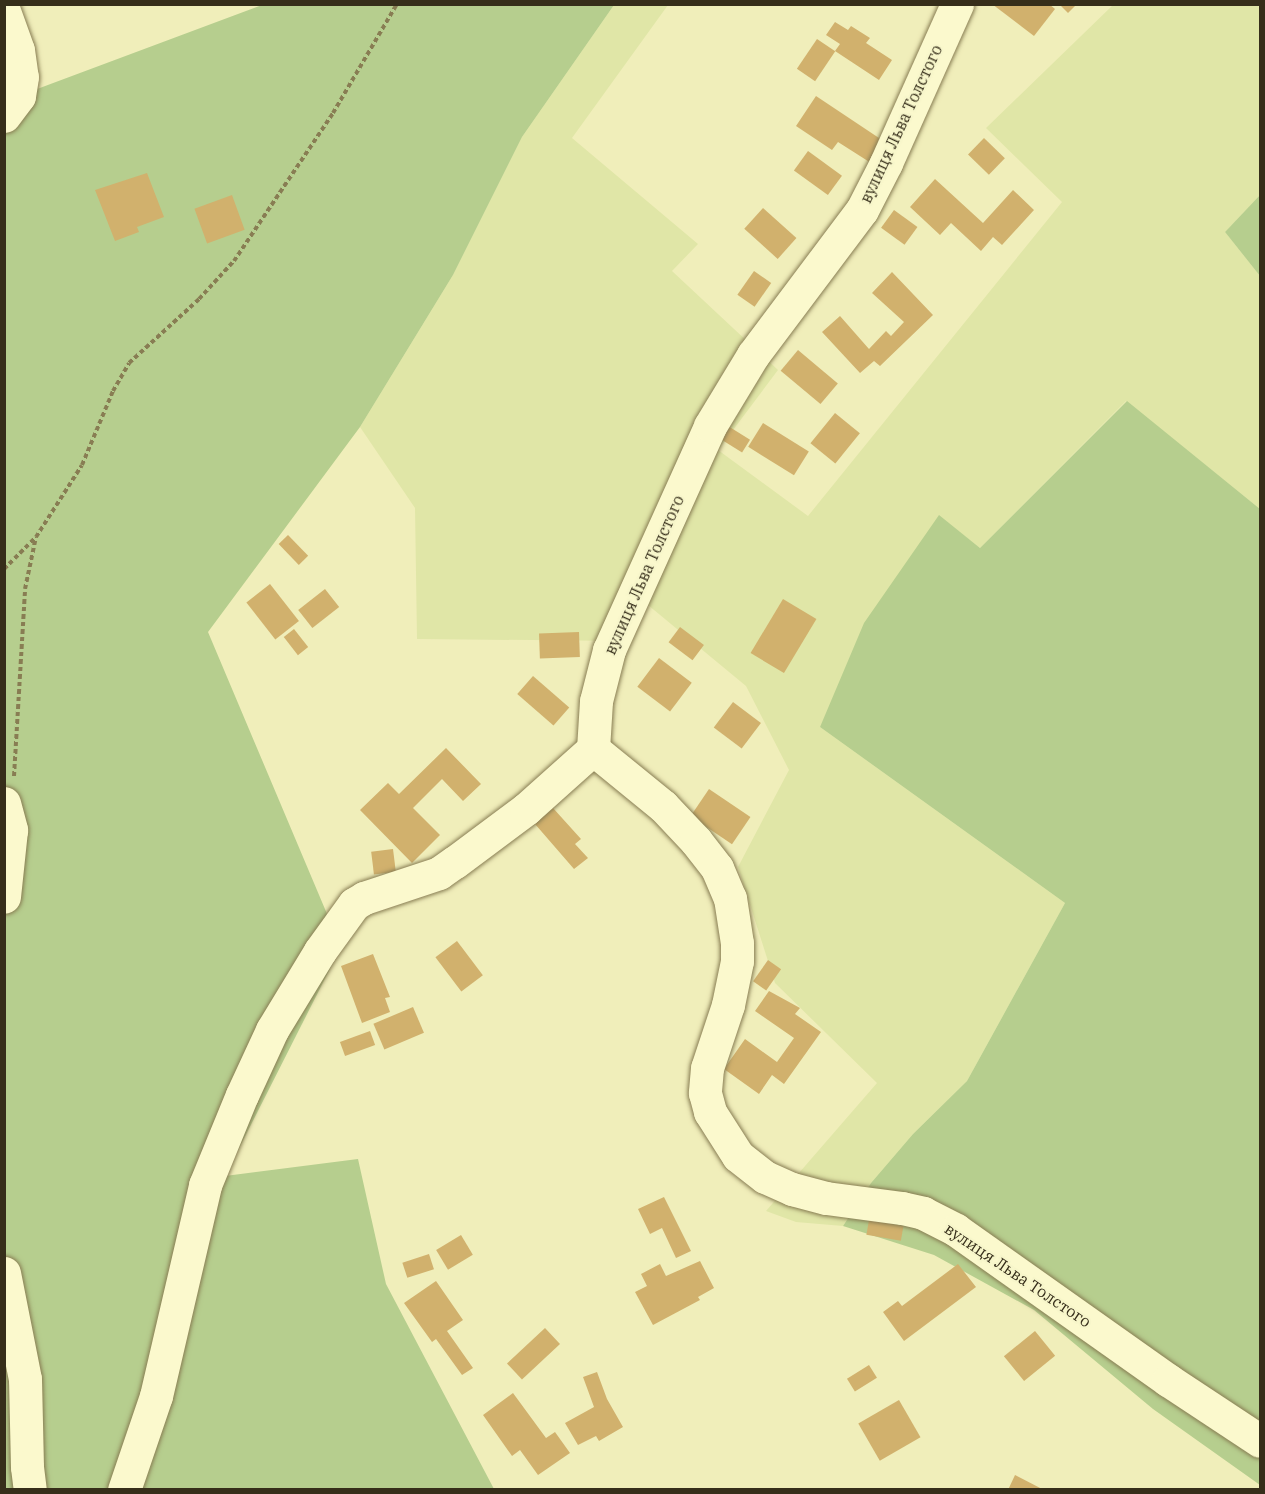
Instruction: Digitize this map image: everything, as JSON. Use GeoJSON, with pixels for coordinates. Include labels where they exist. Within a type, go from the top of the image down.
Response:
{"type":"FeatureCollection","features":[{"type":"Feature","properties":{"kind":"street","name":"вулиця Льва Толстого"},"geometry":{"type":"LineString","coordinates":[[957,4],[886,163],[862,210],[753,355],[710,426],[609,650],[596,700],[593,749],[663,806],[696,841],[717,868],[730,898],[736,934],[737,961],[728,1005],[707,1068],[705,1093],[713,1118],[738,1156],[765,1177],[792,1189],[826,1198],[923,1213],[956,1230],[1168,1380],[1260,1441]]}},
{"type":"Feature","properties":{"kind":"street"},"geometry":{"type":"LineString","coordinates":[[4,11],[18,50],[22,77],[19,96],[4,116]]}},
{"type":"Feature","properties":{"kind":"street"},"geometry":{"type":"LineString","coordinates":[[124,1490],[156,1396],[205,1185],[272,1030],[320,951],[354,904],[364,898],[439,873],[526,809],[593,749]]}},
{"type":"Feature","properties":{"kind":"street"},"geometry":{"type":"LineString","coordinates":[[4,897],[11,830],[7,807]]}},
{"type":"Feature","properties":{"kind":"street"},"geometry":{"type":"LineString","coordinates":[[4,1273],[25,1379],[27,1467],[30,1490]]}},
{"type":"Feature","properties":{"kind":"path"},"geometry":{"type":"LineString","coordinates":[[4,569],[36,537],[82,465],[113,392],[129,363],[199,300],[234,261],[333,113],[396,4]]}},
{"type":"Feature","properties":{"kind":"path"},"geometry":{"type":"LineString","coordinates":[[7,807],[13,790],[25,589],[36,537]]}},
{"type":"Feature","properties":{"kind":"green space"},"geometry":{"type":"Polygon","coordinates":[[[262,5],[614,5],[522,137],[453,275],[360,427],[208,632],[341,947],[225,1176],[358,1159],[386,1284],[494,1489],[5,1490],[5,101],[262,5]]]}},
{"type":"Feature","properties":{"kind":"green space"},"geometry":{"type":"Polygon","coordinates":[[[614,5],[668,5],[572,138],[698,244],[672,271],[778,370],[718,450],[808,516],[1062,202],[986,128],[1113,5],[1260,5],[1260,195],[1225,232],[1260,276],[1260,509],[1126,401],[980,548],[939,516],[820,727],[1065,903],[967,1081],[913,1134],[871,1183],[843,1226],[796,1222],[766,1211],[877,1083],[775,983],[738,867],[789,770],[746,686],[648,605],[627,641],[417,639],[415,508],[360,427],[453,275],[522,137],[614,5]]]}},
{"type":"Feature","properties":{"kind":"green space"},"geometry":{"type":"Polygon","coordinates":[[[1260,195],[1260,276],[1225,232],[1260,195]]]}},
{"type":"Feature","properties":{"kind":"green space"},"geometry":{"type":"Polygon","coordinates":[[[1127,401],[1260,509],[1260,1485],[1153,1409],[1034,1310],[934,1255],[843,1226],[871,1183],[913,1134],[967,1081],[1065,903],[820,727],[864,623],[939,515],[980,548],[1127,401]]]}},
{"type":"Feature","properties":{"kind":"building"},"geometry":{"type":"Polygon","coordinates":[[[992,4],[1049,4],[1055,9],[1034,36],[992,4]]]}},
{"type":"Feature","properties":{"kind":"building"},"geometry":{"type":"Polygon","coordinates":[[[1059,4],[1077,4],[1068,13],[1059,4]]]}},
{"type":"Feature","properties":{"kind":"building"},"geometry":{"type":"Polygon","coordinates":[[[835,22],[848,30],[851,26],[870,38],[866,43],[892,60],[879,80],[835,51],[840,44],[826,35],[835,22]]]}},
{"type":"Feature","properties":{"kind":"building"},"geometry":{"type":"Polygon","coordinates":[[[817,39],[835,51],[815,81],[797,69],[817,39]]]}},
{"type":"Feature","properties":{"kind":"building"},"geometry":{"type":"Polygon","coordinates":[[[816,96],[882,140],[871,163],[838,142],[832,150],[796,126],[816,96]]]}},
{"type":"Feature","properties":{"kind":"building"},"geometry":{"type":"Polygon","coordinates":[[[984,138],[1005,158],[989,175],[968,155],[984,138]]]}},
{"type":"Feature","properties":{"kind":"building"},"geometry":{"type":"Polygon","coordinates":[[[808,151],[842,176],[828,195],[794,170],[808,151]]]}},
{"type":"Feature","properties":{"kind":"building"},"geometry":{"type":"Polygon","coordinates":[[[147,173],[164,217],[137,227],[139,232],[115,241],[95,190],[147,173]]]}},
{"type":"Feature","properties":{"kind":"building"},"geometry":{"type":"Polygon","coordinates":[[[935,179],[983,223],[1013,190],[1034,210],[1002,245],[993,237],[981,251],[951,223],[940,235],[910,207],[935,179]]]}},
{"type":"Feature","properties":{"kind":"building"},"geometry":{"type":"Polygon","coordinates":[[[232,195],[245,230],[207,243],[194,209],[232,195]]]}},
{"type":"Feature","properties":{"kind":"building"},"geometry":{"type":"Polygon","coordinates":[[[763,208],[796,238],[778,259],[744,229],[763,208]]]}},
{"type":"Feature","properties":{"kind":"building"},"geometry":{"type":"Polygon","coordinates":[[[894,210],[917,227],[905,245],[881,228],[894,210]]]}},
{"type":"Feature","properties":{"kind":"building"},"geometry":{"type":"Polygon","coordinates":[[[754,271],[771,283],[755,307],[737,295],[754,271]]]}},
{"type":"Feature","properties":{"kind":"building"},"geometry":{"type":"Polygon","coordinates":[[[892,272],[933,315],[880,366],[874,361],[860,373],[822,332],[840,316],[869,349],[886,331],[891,336],[904,322],[872,293],[892,272]]]}},
{"type":"Feature","properties":{"kind":"building"},"geometry":{"type":"Polygon","coordinates":[[[798,350],[838,383],[820,404],[781,371],[798,350]]]}},
{"type":"Feature","properties":{"kind":"building"},"geometry":{"type":"Polygon","coordinates":[[[835,413],[860,433],[835,463],[810,443],[835,413]]]}},
{"type":"Feature","properties":{"kind":"building"},"geometry":{"type":"Polygon","coordinates":[[[763,423],[809,452],[794,475],[748,447],[763,423]]]}},
{"type":"Feature","properties":{"kind":"building"},"geometry":{"type":"Polygon","coordinates":[[[728,426],[750,440],[742,452],[720,439],[728,426]]]}},
{"type":"Feature","properties":{"kind":"building"},"geometry":{"type":"Polygon","coordinates":[[[288,535],[308,556],[299,565],[279,544],[288,535]]]}},
{"type":"Feature","properties":{"kind":"building"},"geometry":{"type":"Polygon","coordinates":[[[270,584],[299,621],[275,640],[246,602],[270,584]]]}},
{"type":"Feature","properties":{"kind":"building"},"geometry":{"type":"Polygon","coordinates":[[[325,589],[339,607],[312,628],[298,610],[325,589]]]}},
{"type":"Feature","properties":{"kind":"building"},"geometry":{"type":"Polygon","coordinates":[[[783,599],[816,619],[784,673],[751,653],[783,599]]]}},
{"type":"Feature","properties":{"kind":"building"},"geometry":{"type":"Polygon","coordinates":[[[680,627],[704,645],[693,660],[669,642],[680,627]]]}},
{"type":"Feature","properties":{"kind":"building"},"geometry":{"type":"Polygon","coordinates":[[[294,629],[308,647],[298,655],[284,637],[294,629]]]}},
{"type":"Feature","properties":{"kind":"building"},"geometry":{"type":"Polygon","coordinates":[[[579,632],[580,657],[540,658],[539,633],[579,632]]]}},
{"type":"Feature","properties":{"kind":"building"},"geometry":{"type":"Polygon","coordinates":[[[659,658],[692,683],[670,711],[637,687],[659,658]]]}},
{"type":"Feature","properties":{"kind":"building"},"geometry":{"type":"Polygon","coordinates":[[[533,676],[569,707],[553,726],[517,694],[533,676]]]}},
{"type":"Feature","properties":{"kind":"building"},"geometry":{"type":"Polygon","coordinates":[[[733,702],[761,723],[742,749],[714,728],[733,702]]]}},
{"type":"Feature","properties":{"kind":"building"},"geometry":{"type":"Polygon","coordinates":[[[446,748],[481,784],[463,801],[442,779],[413,808],[440,835],[412,863],[360,810],[388,783],[399,794],[446,748]]]}},
{"type":"Feature","properties":{"kind":"building"},"geometry":{"type":"Polygon","coordinates":[[[709,789],[750,817],[732,844],[691,816],[709,789]]]}},
{"type":"Feature","properties":{"kind":"building"},"geometry":{"type":"Polygon","coordinates":[[[553,808],[581,839],[575,844],[588,858],[574,869],[535,824],[553,808]]]}},
{"type":"Feature","properties":{"kind":"building"},"geometry":{"type":"Polygon","coordinates":[[[393,849],[396,872],[374,875],[371,852],[393,849]]]}},
{"type":"Feature","properties":{"kind":"building"},"geometry":{"type":"Polygon","coordinates":[[[457,941],[483,975],[461,992],[435,957],[457,941]]]}},
{"type":"Feature","properties":{"kind":"building"},"geometry":{"type":"Polygon","coordinates":[[[373,954],[390,997],[385,998],[390,1012],[362,1023],[341,966],[373,954]]]}},
{"type":"Feature","properties":{"kind":"building"},"geometry":{"type":"Polygon","coordinates":[[[768,960],[781,969],[766,990],[753,981],[768,960]]]}},
{"type":"Feature","properties":{"kind":"building"},"geometry":{"type":"Polygon","coordinates":[[[769,991],[800,1008],[795,1014],[821,1032],[784,1084],[772,1075],[759,1094],[724,1069],[745,1039],[777,1062],[794,1038],[755,1011],[769,991]]]}},
{"type":"Feature","properties":{"kind":"building"},"geometry":{"type":"Polygon","coordinates":[[[413,1007],[424,1033],[384,1050],[373,1024],[413,1007]]]}},
{"type":"Feature","properties":{"kind":"building"},"geometry":{"type":"Polygon","coordinates":[[[370,1031],[375,1045],[345,1056],[340,1042],[370,1031]]]}},
{"type":"Feature","properties":{"kind":"building"},"geometry":{"type":"Polygon","coordinates":[[[664,1197],[691,1251],[676,1258],[662,1228],[650,1234],[638,1209],[664,1197]]]}},
{"type":"Feature","properties":{"kind":"building"},"geometry":{"type":"Polygon","coordinates":[[[869,1220],[903,1226],[901,1241],[866,1235],[869,1220]]]}},
{"type":"Feature","properties":{"kind":"building"},"geometry":{"type":"Polygon","coordinates":[[[461,1235],[473,1255],[448,1270],[436,1250],[461,1235]]]}},
{"type":"Feature","properties":{"kind":"building"},"geometry":{"type":"Polygon","coordinates":[[[429,1254],[434,1269],[407,1278],[402,1263],[429,1254]]]}},
{"type":"Feature","properties":{"kind":"building"},"geometry":{"type":"Polygon","coordinates":[[[700,1261],[714,1288],[698,1297],[700,1300],[653,1325],[635,1292],[647,1286],[641,1274],[660,1264],[666,1276],[700,1261]]]}},
{"type":"Feature","properties":{"kind":"building"},"geometry":{"type":"Polygon","coordinates":[[[958,1264],[976,1287],[904,1341],[883,1312],[898,1301],[902,1306],[958,1264]]]}},
{"type":"Feature","properties":{"kind":"building"},"geometry":{"type":"Polygon","coordinates":[[[436,1281],[463,1320],[447,1331],[473,1368],[462,1375],[436,1339],[432,1342],[404,1303],[436,1281]]]}},
{"type":"Feature","properties":{"kind":"building"},"geometry":{"type":"Polygon","coordinates":[[[545,1328],[560,1344],[522,1380],[507,1363],[545,1328]]]}},
{"type":"Feature","properties":{"kind":"building"},"geometry":{"type":"Polygon","coordinates":[[[1035,1331],[1055,1356],[1024,1381],[1004,1356],[1035,1331]]]}},
{"type":"Feature","properties":{"kind":"building"},"geometry":{"type":"Polygon","coordinates":[[[869,1365],[877,1378],[855,1391],[847,1379],[869,1365]]]}},
{"type":"Feature","properties":{"kind":"building"},"geometry":{"type":"Polygon","coordinates":[[[597,1372],[607,1399],[623,1427],[599,1441],[596,1436],[578,1445],[565,1423],[594,1407],[583,1377],[597,1372]]]}},
{"type":"Feature","properties":{"kind":"building"},"geometry":{"type":"Polygon","coordinates":[[[513,1393],[546,1438],[555,1432],[570,1453],[538,1475],[520,1450],[512,1456],[483,1415],[513,1393]]]}},
{"type":"Feature","properties":{"kind":"building"},"geometry":{"type":"Polygon","coordinates":[[[899,1400],[921,1437],[880,1461],[858,1424],[899,1400]]]}},
{"type":"Feature","properties":{"kind":"building"},"geometry":{"type":"Polygon","coordinates":[[[1015,1475],[1044,1490],[1008,1490],[1015,1475]]]}}]}
